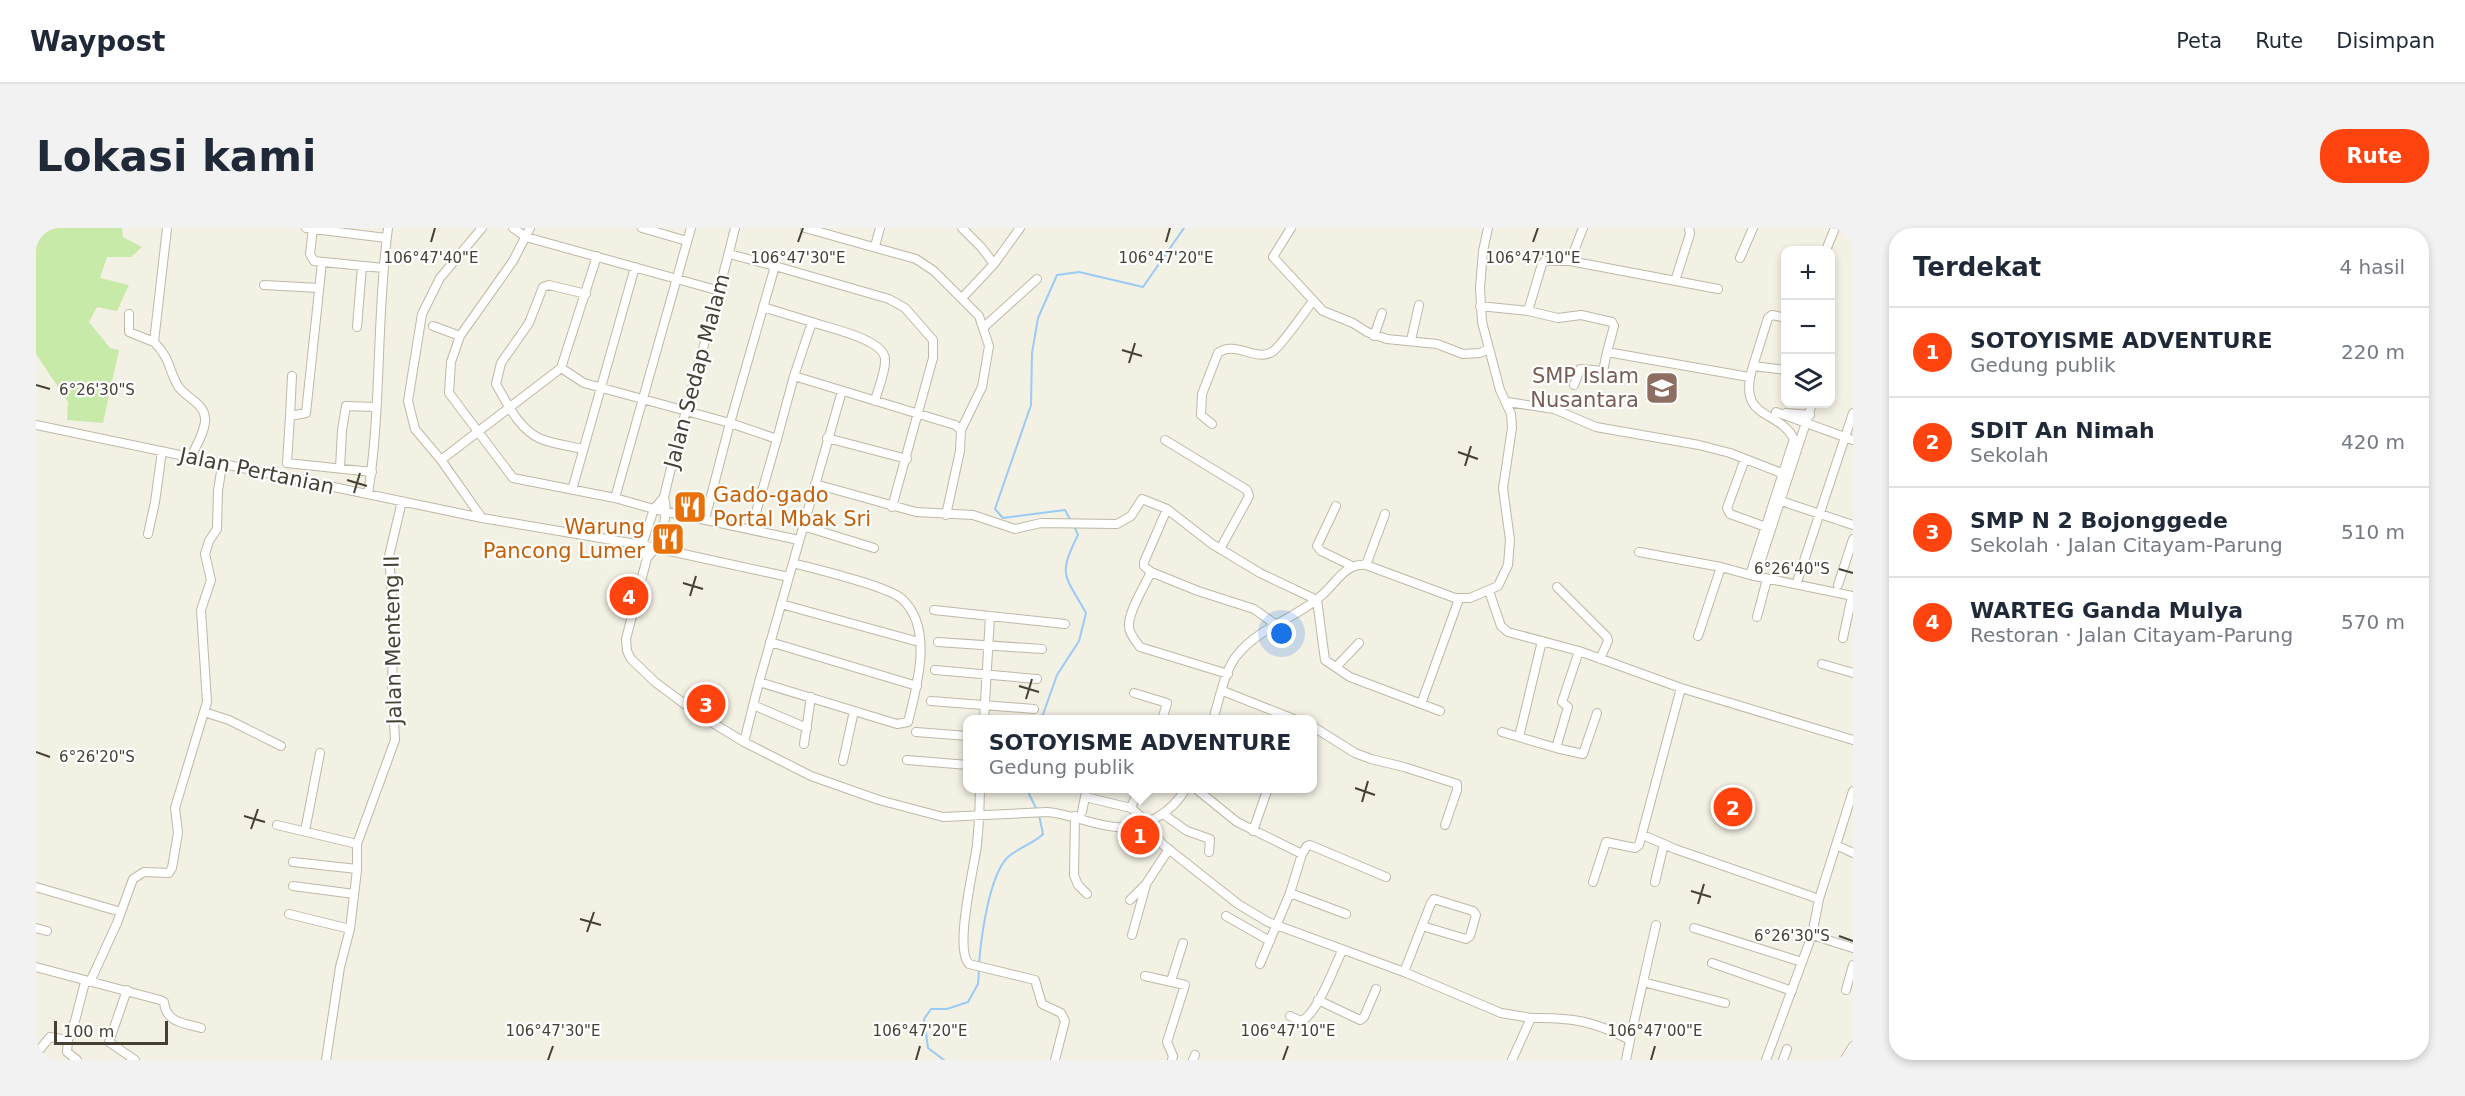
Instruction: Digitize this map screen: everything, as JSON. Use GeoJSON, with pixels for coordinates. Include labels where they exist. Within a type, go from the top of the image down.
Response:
{"type":"FeatureCollection","features":[{"type":"Feature","properties":{"kind":"street"},"geometry":{"type":"LineString","coordinates":[[154,342],[167,228]]}},
{"type":"Feature","properties":{"kind":"street"},"geometry":{"type":"LineString","coordinates":[[384,268],[322,262],[311,258],[311,228],[386,238]]}},
{"type":"Feature","properties":{"kind":"street"},"geometry":{"type":"LineString","coordinates":[[368,494],[372,472],[388,228]]}},
{"type":"Feature","properties":{"kind":"street"},"geometry":{"type":"LineString","coordinates":[[482,228],[440,278],[422,314],[408,401],[414,429],[441,459],[482,519]]}},
{"type":"Feature","properties":{"kind":"street"},"geometry":{"type":"LineString","coordinates":[[513,228],[526,237],[720,291]]}},
{"type":"Feature","properties":{"kind":"street"},"geometry":{"type":"LineString","coordinates":[[530,228],[513,261],[460,336],[452,362],[449,393],[513,478],[615,498],[799,540]]}},
{"type":"Feature","properties":{"kind":"street"},"geometry":{"type":"LineString","coordinates":[[642,228],[687,241]]}},
{"type":"Feature","properties":{"kind":"street"},"geometry":{"type":"LineString","coordinates":[[615,498],[691,228]]}},
{"type":"Feature","properties":{"kind":"street","name":"Jalan Sedap Malam"},"geometry":{"type":"LineString","coordinates":[[642,545],[654,508],[664,498],[685,410],[720,291],[735,228]]}},
{"type":"Feature","properties":{"kind":"street"},"geometry":{"type":"LineString","coordinates":[[804,228],[833,232],[916,259],[934,271],[979,316],[989,346],[982,387],[961,430],[960,451],[946,514]]}},
{"type":"Feature","properties":{"kind":"street"},"geometry":{"type":"LineString","coordinates":[[875,246],[880,228]]}},
{"type":"Feature","properties":{"kind":"street"},"geometry":{"type":"LineString","coordinates":[[962,228],[994,264]]}},
{"type":"Feature","properties":{"kind":"street"},"geometry":{"type":"LineString","coordinates":[[1291,228],[1273,257],[1323,311],[1353,323],[1374,336],[1387,339],[1437,344],[1463,354],[1480,353],[1490,349]]}},
{"type":"Feature","properties":{"kind":"street"},"geometry":{"type":"LineString","coordinates":[[1336,506],[1317,546],[1321,551],[1352,566],[1366,565],[1459,599],[1470,598],[1498,586],[1508,565],[1510,540],[1503,488],[1512,428],[1511,414],[1500,390],[1480,306],[1483,251],[1488,228]]}},
{"type":"Feature","properties":{"kind":"street"},"geometry":{"type":"LineString","coordinates":[[1570,261],[1583,228]]}},
{"type":"Feature","properties":{"kind":"street"},"geometry":{"type":"LineString","coordinates":[[1675,281],[1690,234],[1689,228]]}},
{"type":"Feature","properties":{"kind":"street"},"geometry":{"type":"LineString","coordinates":[[1740,258],[1753,228]]}},
{"type":"Feature","properties":{"kind":"street"},"geometry":{"type":"LineString","coordinates":[[1828,246],[1835,228]]}},
{"type":"Feature","properties":{"kind":"street"},"geometry":{"type":"LineString","coordinates":[[962,298],[994,264],[1019,229]]}},
{"type":"Feature","properties":{"kind":"street"},"geometry":{"type":"LineString","coordinates":[[729,254],[889,299],[915,318],[928,333],[934,345],[919,414],[892,507]]}},
{"type":"Feature","properties":{"kind":"street"},"geometry":{"type":"LineString","coordinates":[[441,459],[510,409],[561,368],[597,256]]}},
{"type":"Feature","properties":{"kind":"street"},"geometry":{"type":"LineString","coordinates":[[1528,311],[1543,262],[1570,261],[1718,289]]}},
{"type":"Feature","properties":{"kind":"street"},"geometry":{"type":"LineString","coordinates":[[290,416],[306,412],[322,262]]}},
{"type":"Feature","properties":{"kind":"street"},"geometry":{"type":"LineString","coordinates":[[357,327],[362,266]]}},
{"type":"Feature","properties":{"kind":"street"},"geometry":{"type":"LineString","coordinates":[[705,519],[775,266]]}},
{"type":"Feature","properties":{"kind":"street"},"geometry":{"type":"LineString","coordinates":[[573,490],[634,267]]}},
{"type":"Feature","properties":{"kind":"street"},"geometry":{"type":"LineString","coordinates":[[984,327],[1037,279]]}},
{"type":"Feature","properties":{"kind":"street"},"geometry":{"type":"LineString","coordinates":[[264,285],[319,288]]}},
{"type":"Feature","properties":{"kind":"street"},"geometry":{"type":"LineString","coordinates":[[583,449],[539,438],[525,427],[510,409],[496,384],[498,369],[529,323],[543,287],[552,286],[586,294]]}},
{"type":"Feature","properties":{"kind":"street"},"geometry":{"type":"LineString","coordinates":[[1212,424],[1201,415],[1202,394],[1218,353],[1228,348],[1262,355],[1274,352],[1313,301]]}},
{"type":"Feature","properties":{"kind":"street"},"geometry":{"type":"LineString","coordinates":[[1411,340],[1419,305]]}},
{"type":"Feature","properties":{"kind":"street"},"geometry":{"type":"LineString","coordinates":[[1480,306],[1528,311],[1558,318],[1581,315],[1612,322],[1614,326],[1603,371],[1580,369],[1574,385]]}},
{"type":"Feature","properties":{"kind":"street"},"geometry":{"type":"LineString","coordinates":[[763,307],[867,340],[881,349],[886,360],[875,401]]}},
{"type":"Feature","properties":{"kind":"street"},"geometry":{"type":"LineString","coordinates":[[1374,336],[1382,313]]}},
{"type":"Feature","properties":{"kind":"street"},"geometry":{"type":"LineString","coordinates":[[129,314],[129,332],[154,342],[166,355],[177,385],[200,406],[206,416],[205,424],[191,457]]}},
{"type":"Feature","properties":{"kind":"street"},"geometry":{"type":"LineString","coordinates":[[1750,575],[1794,439],[1788,431],[1752,402],[1749,377],[1768,318],[1772,315],[1781,317]]}},
{"type":"Feature","properties":{"kind":"street"},"geometry":{"type":"LineString","coordinates":[[751,530],[794,376],[812,322]]}},
{"type":"Feature","properties":{"kind":"street"},"geometry":{"type":"LineString","coordinates":[[433,326],[460,336]]}},
{"type":"Feature","properties":{"kind":"street"},"geometry":{"type":"LineString","coordinates":[[1607,352],[1749,377]]}},
{"type":"Feature","properties":{"kind":"street"},"geometry":{"type":"LineString","coordinates":[[1752,366],[1781,370]]}},
{"type":"Feature","properties":{"kind":"street"},"geometry":{"type":"LineString","coordinates":[[561,368],[584,382],[601,388],[730,423],[777,439]]}},
{"type":"Feature","properties":{"kind":"street"},"geometry":{"type":"LineString","coordinates":[[292,376],[288,463],[372,472]]}},
{"type":"Feature","properties":{"kind":"street"},"geometry":{"type":"LineString","coordinates":[[794,376],[955,425],[961,430]]}},
{"type":"Feature","properties":{"kind":"street"},"geometry":{"type":"LineString","coordinates":[[744,742],[770,642],[842,391]]}},
{"type":"Feature","properties":{"kind":"street"},"geometry":{"type":"LineString","coordinates":[[1507,402],[1554,410],[1596,427],[1699,445],[1784,474]]}},
{"type":"Feature","properties":{"kind":"street"},"geometry":{"type":"LineString","coordinates":[[340,468],[346,406],[376,407]]}},
{"type":"Feature","properties":{"kind":"street"},"geometry":{"type":"LineString","coordinates":[[1754,562],[1760,563],[1811,408]]}},
{"type":"Feature","properties":{"kind":"street"},"geometry":{"type":"LineString","coordinates":[[1761,411],[1810,415]]}},
{"type":"Feature","properties":{"kind":"street"},"geometry":{"type":"LineString","coordinates":[[1776,412],[1849,438]]}},
{"type":"Feature","properties":{"kind":"street"},"geometry":{"type":"LineString","coordinates":[[1798,579],[1819,514],[1849,438],[1853,413]]}},
{"type":"Feature","properties":{"kind":"street","name":"Jalan Pertanian"},"geometry":{"type":"LineString","coordinates":[[36,425],[482,519],[642,545],[789,577]]}},
{"type":"Feature","properties":{"kind":"street"},"geometry":{"type":"LineString","coordinates":[[827,438],[907,459]]}},
{"type":"Feature","properties":{"kind":"street"},"geometry":{"type":"LineString","coordinates":[[1165,440],[1247,490],[1249,496],[1220,549]]}},
{"type":"Feature","properties":{"kind":"street"},"geometry":{"type":"LineString","coordinates":[[148,534],[162,451]]}},
{"type":"Feature","properties":{"kind":"street"},"geometry":{"type":"LineString","coordinates":[[1745,459],[1727,508],[1730,514],[1766,527]]}},
{"type":"Feature","properties":{"kind":"street"},"geometry":{"type":"LineString","coordinates":[[76,1060],[67,1052],[68,1040],[88,982],[136,876],[144,872],[165,874],[171,871],[178,832],[175,808],[204,712],[207,691],[201,610],[211,580],[206,554],[209,541],[217,529],[218,491],[222,465]]}},
{"type":"Feature","properties":{"kind":"street"},"geometry":{"type":"LineString","coordinates":[[815,484],[892,507],[916,512],[973,515],[1015,529],[1041,523],[1117,524],[1124,522],[1142,499],[1167,509],[1220,549],[1260,573],[1317,600]]}},
{"type":"Feature","properties":{"kind":"street"},"geometry":{"type":"LineString","coordinates":[[664,498],[667,511],[656,549],[647,558],[626,639],[627,651],[631,659],[664,689],[698,714],[744,742],[811,776],[858,793],[952,818],[1047,812],[1078,814],[1118,828],[1147,822],[1163,814],[1179,802],[1184,793]]}},
{"type":"Feature","properties":{"kind":"street","name":"Jalan Menteng II"},"geometry":{"type":"LineString","coordinates":[[326,1060],[340,968],[350,929],[357,869],[357,843],[395,740],[394,620],[389,556],[402,501]]}},
{"type":"Feature","properties":{"kind":"street"},"geometry":{"type":"LineString","coordinates":[[1781,501],[1853,525]]}},
{"type":"Feature","properties":{"kind":"street"},"geometry":{"type":"LineString","coordinates":[[1167,509],[1144,562],[1151,572],[1198,591],[1254,609],[1275,624]]}},
{"type":"Feature","properties":{"kind":"street"},"geometry":{"type":"LineString","coordinates":[[1366,565],[1385,514]]}},
{"type":"Feature","properties":{"kind":"street"},"geometry":{"type":"LineString","coordinates":[[803,526],[874,548]]}},
{"type":"Feature","properties":{"kind":"street"},"geometry":{"type":"LineString","coordinates":[[1838,585],[1853,538]]}},
{"type":"Feature","properties":{"kind":"street"},"geometry":{"type":"LineString","coordinates":[[642,545],[647,558]]}},
{"type":"Feature","properties":{"kind":"street"},"geometry":{"type":"LineString","coordinates":[[1639,552],[1721,567],[1767,579],[1853,596],[1843,638]]}},
{"type":"Feature","properties":{"kind":"street"},"geometry":{"type":"LineString","coordinates":[[759,682],[897,724],[908,722],[917,686],[920,642],[915,618],[901,598],[893,593],[793,563]]}},
{"type":"Feature","properties":{"kind":"street"},"geometry":{"type":"LineString","coordinates":[[1215,715],[1237,654],[1275,624],[1317,600],[1352,566]]}},
{"type":"Feature","properties":{"kind":"street"},"geometry":{"type":"LineString","coordinates":[[1698,636],[1721,567]]}},
{"type":"Feature","properties":{"kind":"street"},"geometry":{"type":"LineString","coordinates":[[1151,572],[1128,625],[1140,647],[1228,674]]}},
{"type":"Feature","properties":{"kind":"street"},"geometry":{"type":"LineString","coordinates":[[1756,617],[1767,579]]}},
{"type":"Feature","properties":{"kind":"street"},"geometry":{"type":"LineString","coordinates":[[1557,587],[1607,637],[1608,640],[1600,659]]}},
{"type":"Feature","properties":{"kind":"street"},"geometry":{"type":"LineString","coordinates":[[1489,591],[1504,630],[1579,651],[1681,688],[1853,740]]}},
{"type":"Feature","properties":{"kind":"street"},"geometry":{"type":"LineString","coordinates":[[1421,704],[1459,599]]}},
{"type":"Feature","properties":{"kind":"street"},"geometry":{"type":"LineString","coordinates":[[1317,600],[1323,657],[1350,677],[1440,711]]}},
{"type":"Feature","properties":{"kind":"street"},"geometry":{"type":"LineString","coordinates":[[781,604],[920,642]]}},
{"type":"Feature","properties":{"kind":"street"},"geometry":{"type":"LineString","coordinates":[[934,610],[1065,624]]}},
{"type":"Feature","properties":{"kind":"street"},"geometry":{"type":"LineString","coordinates":[[984,715],[990,616]]}},
{"type":"Feature","properties":{"kind":"street"},"geometry":{"type":"LineString","coordinates":[[1519,737],[1542,641]]}},
{"type":"Feature","properties":{"kind":"street"},"geometry":{"type":"LineString","coordinates":[[770,642],[917,686]]}},
{"type":"Feature","properties":{"kind":"street"},"geometry":{"type":"LineString","coordinates":[[938,642],[1042,649]]}},
{"type":"Feature","properties":{"kind":"street"},"geometry":{"type":"LineString","coordinates":[[1337,666],[1359,643]]}},
{"type":"Feature","properties":{"kind":"street"},"geometry":{"type":"LineString","coordinates":[[1556,748],[1568,706],[1562,702],[1579,651]]}},
{"type":"Feature","properties":{"kind":"street"},"geometry":{"type":"LineString","coordinates":[[1822,664],[1853,673]]}},
{"type":"Feature","properties":{"kind":"street"},"geometry":{"type":"LineString","coordinates":[[935,670],[1037,679]]}},
{"type":"Feature","properties":{"kind":"street"},"geometry":{"type":"LineString","coordinates":[[1593,882],[1606,842],[1635,848],[1643,835],[1681,688]]}},
{"type":"Feature","properties":{"kind":"street"},"geometry":{"type":"LineString","coordinates":[[1223,691],[1283,715]]}},
{"type":"Feature","properties":{"kind":"street"},"geometry":{"type":"LineString","coordinates":[[1134,693],[1167,703],[1163,715]]}},
{"type":"Feature","properties":{"kind":"street"},"geometry":{"type":"LineString","coordinates":[[804,744],[811,698]]}},
{"type":"Feature","properties":{"kind":"street"},"geometry":{"type":"LineString","coordinates":[[931,701],[1034,709]]}},
{"type":"Feature","properties":{"kind":"street"},"geometry":{"type":"LineString","coordinates":[[753,705],[807,728]]}},
{"type":"Feature","properties":{"kind":"street"},"geometry":{"type":"LineString","coordinates":[[843,761],[854,711]]}},
{"type":"Feature","properties":{"kind":"street"},"geometry":{"type":"LineString","coordinates":[[204,712],[229,720],[281,746]]}},
{"type":"Feature","properties":{"kind":"street"},"geometry":{"type":"LineString","coordinates":[[1502,732],[1579,755],[1582,754],[1596,712]]}},
{"type":"Feature","properties":{"kind":"street"},"geometry":{"type":"LineString","coordinates":[[1317,729],[1355,753],[1457,784],[1445,825]]}},
{"type":"Feature","properties":{"kind":"street"},"geometry":{"type":"LineString","coordinates":[[916,732],[963,736]]}},
{"type":"Feature","properties":{"kind":"street"},"geometry":{"type":"LineString","coordinates":[[305,831],[320,753]]}},
{"type":"Feature","properties":{"kind":"street"},"geometry":{"type":"LineString","coordinates":[[907,760],[963,765]]}},
{"type":"Feature","properties":{"kind":"street"},"geometry":{"type":"LineString","coordinates":[[1766,1060],[1812,935],[1819,899],[1853,791]]}},
{"type":"Feature","properties":{"kind":"street"},"geometry":{"type":"LineString","coordinates":[[980,793],[980,816],[963,929],[963,954],[969,964],[1035,981],[1042,1004],[1064,1017],[1065,1026],[1056,1060]]}},
{"type":"Feature","properties":{"kind":"street"},"geometry":{"type":"LineString","coordinates":[[1086,793],[1078,814],[1074,875],[1078,885],[1087,894]]}},
{"type":"Feature","properties":{"kind":"street"},"geometry":{"type":"LineString","coordinates":[[1131,808],[1137,793]]}},
{"type":"Feature","properties":{"kind":"street"},"geometry":{"type":"LineString","coordinates":[[1200,793],[1236,822],[1302,854]]}},
{"type":"Feature","properties":{"kind":"street"},"geometry":{"type":"LineString","coordinates":[[1253,831],[1267,793]]}},
{"type":"Feature","properties":{"kind":"street"},"geometry":{"type":"LineString","coordinates":[[1085,798],[1131,808],[1147,822],[1156,837],[1169,849],[1238,904],[1277,926],[1404,972],[1501,1013],[1530,1018],[1562,1017],[1586,1021],[1630,1040]]}},
{"type":"Feature","properties":{"kind":"street"},"geometry":{"type":"LineString","coordinates":[[1163,814],[1187,831],[1210,839],[1209,852]]}},
{"type":"Feature","properties":{"kind":"street"},"geometry":{"type":"LineString","coordinates":[[277,825],[357,843]]}},
{"type":"Feature","properties":{"kind":"street"},"geometry":{"type":"LineString","coordinates":[[1643,835],[1819,899]]}},
{"type":"Feature","properties":{"kind":"street"},"geometry":{"type":"LineString","coordinates":[[1655,882],[1664,844]]}},
{"type":"Feature","properties":{"kind":"street"},"geometry":{"type":"LineString","coordinates":[[1836,844],[1853,853]]}},
{"type":"Feature","properties":{"kind":"street"},"geometry":{"type":"LineString","coordinates":[[1260,964],[1307,846],[1310,845],[1386,877]]}},
{"type":"Feature","properties":{"kind":"street"},"geometry":{"type":"LineString","coordinates":[[1130,900],[1146,884],[1169,849]]}},
{"type":"Feature","properties":{"kind":"street"},"geometry":{"type":"LineString","coordinates":[[293,862],[357,869]]}},
{"type":"Feature","properties":{"kind":"street"},"geometry":{"type":"LineString","coordinates":[[1132,935],[1146,884]]}},
{"type":"Feature","properties":{"kind":"street"},"geometry":{"type":"LineString","coordinates":[[293,886],[354,894]]}},
{"type":"Feature","properties":{"kind":"street"},"geometry":{"type":"LineString","coordinates":[[36,887],[121,912]]}},
{"type":"Feature","properties":{"kind":"street"},"geometry":{"type":"LineString","coordinates":[[1290,893],[1346,914]]}},
{"type":"Feature","properties":{"kind":"street"},"geometry":{"type":"LineString","coordinates":[[1404,972],[1422,926],[1432,901],[1436,899],[1473,911],[1476,915],[1470,936],[1466,939],[1422,926]]}},
{"type":"Feature","properties":{"kind":"street"},"geometry":{"type":"LineString","coordinates":[[289,914],[350,929]]}},
{"type":"Feature","properties":{"kind":"street"},"geometry":{"type":"LineString","coordinates":[[1226,916],[1270,941]]}},
{"type":"Feature","properties":{"kind":"street"},"geometry":{"type":"LineString","coordinates":[[1626,1060],[1656,925]]}},
{"type":"Feature","properties":{"kind":"street"},"geometry":{"type":"LineString","coordinates":[[36,928],[48,931]]}},
{"type":"Feature","properties":{"kind":"street"},"geometry":{"type":"LineString","coordinates":[[1694,928],[1802,962]]}},
{"type":"Feature","properties":{"kind":"street"},"geometry":{"type":"LineString","coordinates":[[1812,935],[1853,948]]}},
{"type":"Feature","properties":{"kind":"street"},"geometry":{"type":"LineString","coordinates":[[1171,981],[1183,943]]}},
{"type":"Feature","properties":{"kind":"street"},"geometry":{"type":"LineString","coordinates":[[1290,1016],[1304,1020],[1318,1000],[1342,951]]}},
{"type":"Feature","properties":{"kind":"street"},"geometry":{"type":"LineString","coordinates":[[1712,963],[1792,991]]}},
{"type":"Feature","properties":{"kind":"street"},"geometry":{"type":"LineString","coordinates":[[1846,990],[1853,965]]}},
{"type":"Feature","properties":{"kind":"street"},"geometry":{"type":"LineString","coordinates":[[37,970],[127,990],[162,1001],[165,1012],[175,1022],[201,1028]]}},
{"type":"Feature","properties":{"kind":"street"},"geometry":{"type":"LineString","coordinates":[[1145,976],[1186,986],[1167,1042],[1173,1056],[1172,1060]]}},
{"type":"Feature","properties":{"kind":"street"},"geometry":{"type":"LineString","coordinates":[[1642,982],[1725,1003]]}},
{"type":"Feature","properties":{"kind":"street"},"geometry":{"type":"LineString","coordinates":[[1318,1000],[1360,1020],[1364,1017],[1376,989]]}},
{"type":"Feature","properties":{"kind":"street"},"geometry":{"type":"LineString","coordinates":[[127,990],[109,1042],[135,1060]]}},
{"type":"Feature","properties":{"kind":"street"},"geometry":{"type":"LineString","coordinates":[[1512,1060],[1530,1018]]}},
{"type":"Feature","properties":{"kind":"street"},"geometry":{"type":"LineString","coordinates":[[36,1054],[50,1037],[68,1040]]}},
{"type":"Feature","properties":{"kind":"street"},"geometry":{"type":"LineString","coordinates":[[1845,1059],[1853,1046]]}},
{"type":"Feature","properties":{"kind":"street"},"geometry":{"type":"LineString","coordinates":[[1783,1060],[1787,1049]]}},
{"type":"Feature","properties":{"kind":"green space"},"geometry":{"type":"Polygon","coordinates":[[[36,228],[122,228],[123,237],[142,247],[131,257],[107,257],[100,278],[129,285],[117,311],[97,307],[89,322],[110,348],[119,350],[103,423],[67,420],[68,402],[36,354],[36,228]]]}},
{"type":"Feature","properties":{"kind":"waterway"},"geometry":{"type":"LineString","coordinates":[[1071,521],[1065,510],[1003,518],[995,509],[1031,405],[1032,353],[1038,318],[1057,275],[1079,272],[1143,287],[1184,228]]}},
{"type":"Feature","properties":{"kind":"waterway"},"geometry":{"type":"LineString","coordinates":[[1043,715],[1057,675],[1079,641],[1086,613],[1066,575],[1067,559],[1078,535],[1074,526]]}},
{"type":"Feature","properties":{"kind":"waterway"},"geometry":{"type":"LineString","coordinates":[[1028,793],[1037,810]]}},
{"type":"Feature","properties":{"kind":"waterway"},"geometry":{"type":"LineString","coordinates":[[979,964],[987,908],[996,878],[1008,857],[1043,834],[1039,815]]}},
{"type":"Feature","properties":{"kind":"waterway"},"geometry":{"type":"LineString","coordinates":[[944,1060],[928,1048],[924,1019],[931,1009],[947,1009],[968,1002],[978,984],[979,970]]}},
{"type":"Feature","properties":{"kind":"place","name":"SMP Islam Nusantara"},"geometry":{"type":"Point","coordinates":[1662,388]}},
{"type":"Feature","properties":{"kind":"place","name":"Gado-gado Portal Mbak Sri"},"geometry":{"type":"Point","coordinates":[690,507]}},
{"type":"Feature","properties":{"kind":"place","name":"Warung Pancong Lumer"},"geometry":{"type":"Point","coordinates":[668,539]}},
{"type":"Feature","properties":{"kind":"place","name":"WARTEG Ganda Mulya"},"geometry":{"type":"Point","coordinates":[629,596]}},
{"type":"Feature","properties":{"kind":"place","name":"SMP N 2 Bojonggede"},"geometry":{"type":"Point","coordinates":[706,704]}},
{"type":"Feature","properties":{"kind":"place","name":"SDIT An Nimah"},"geometry":{"type":"Point","coordinates":[1733,807]}},
{"type":"Feature","properties":{"kind":"place","name":"SOTOYISME ADVENTURE"},"geometry":{"type":"Point","coordinates":[1140,835]}}]}
